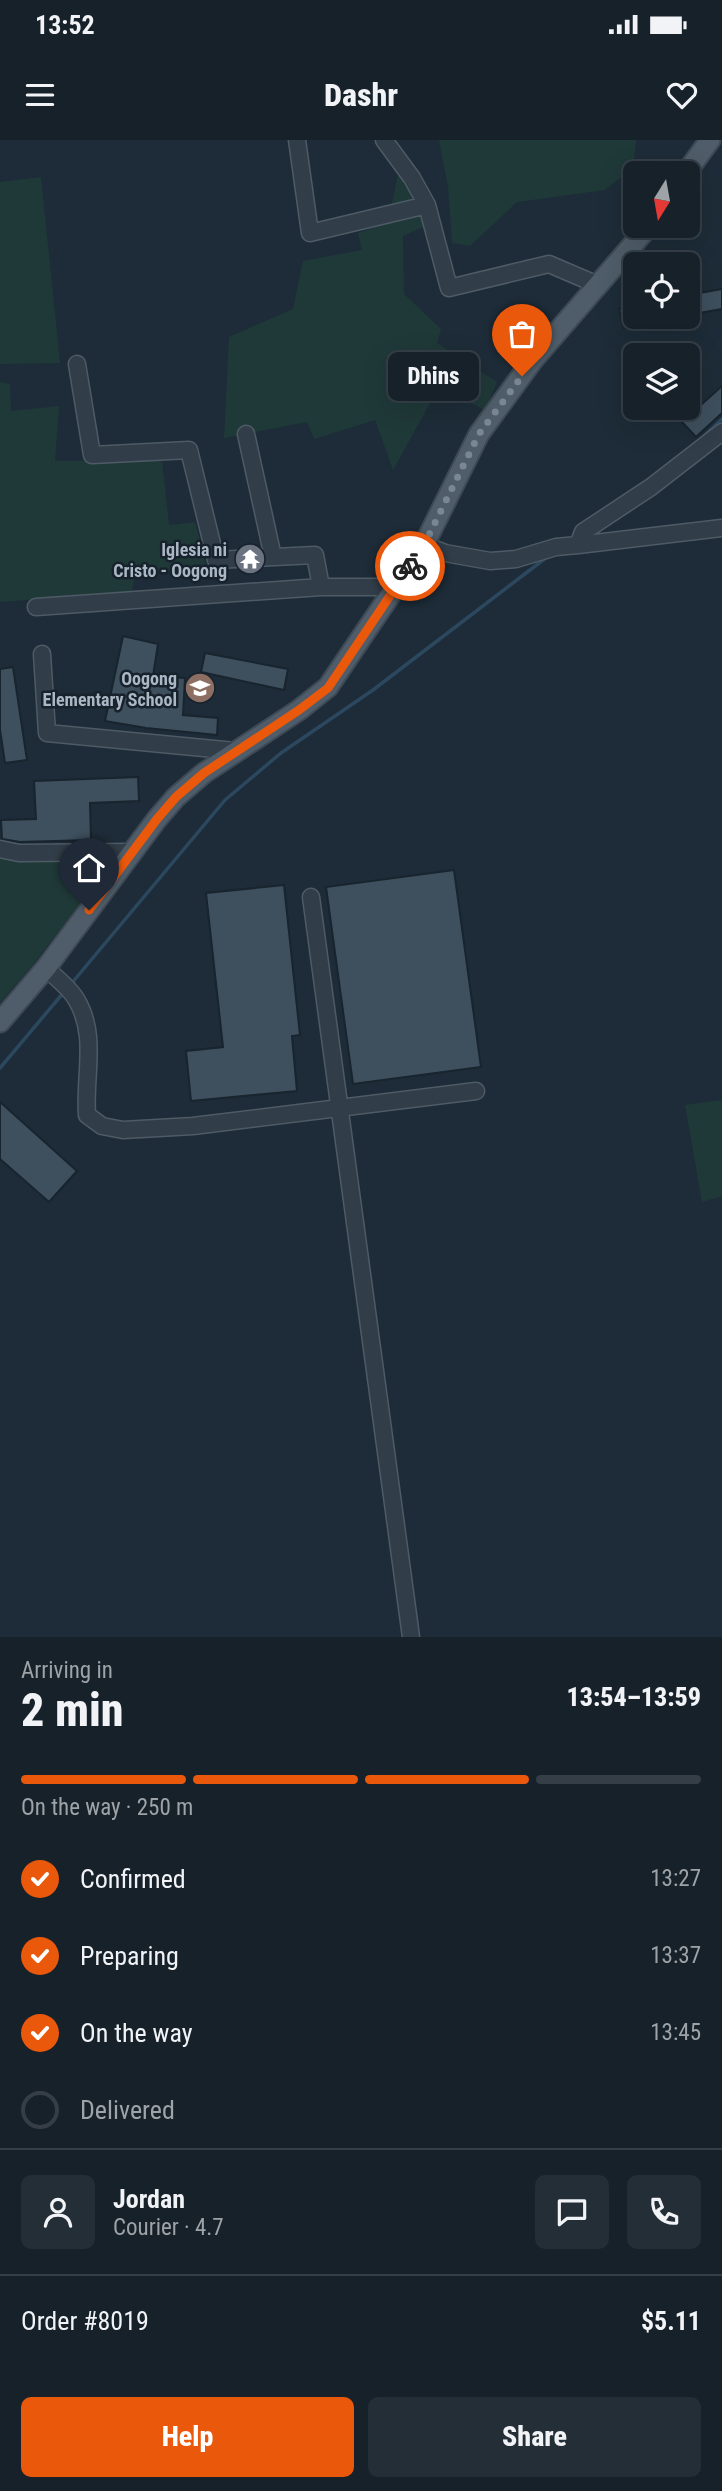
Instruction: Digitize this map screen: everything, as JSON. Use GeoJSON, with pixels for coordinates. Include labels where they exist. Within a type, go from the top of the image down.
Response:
{"type":"FeatureCollection","features":[{"type":"Feature","properties":{"kind":"main road"},"geometry":{"type":"LineString","coordinates":[[695,161],[710,140]]}},
{"type":"Feature","properties":{"kind":"main road"},"geometry":{"type":"LineString","coordinates":[[0,1022],[46,968],[176,797],[204,773],[307,705],[328,688],[424,545],[479,434],[533,360],[639,238]]}},
{"type":"Feature","properties":{"kind":"street"},"geometry":{"type":"LineString","coordinates":[[297,140],[310,233],[428,205]]}},
{"type":"Feature","properties":{"kind":"street"},"geometry":{"type":"LineString","coordinates":[[384,140],[428,205],[449,288],[549,264],[598,285]]}},
{"type":"Feature","properties":{"kind":"street"},"geometry":{"type":"LineString","coordinates":[[77,364],[92,455],[189,450],[216,560],[315,555],[321,587]]}},
{"type":"Feature","properties":{"kind":"street"},"geometry":{"type":"LineString","coordinates":[[575,546],[583,532],[651,487],[722,432]]}},
{"type":"Feature","properties":{"kind":"street"},"geometry":{"type":"LineString","coordinates":[[246,434],[273,557]]}},
{"type":"Feature","properties":{"kind":"street"},"geometry":{"type":"LineString","coordinates":[[424,545],[445,553],[490,561],[516,559],[556,547],[722,528]]}},
{"type":"Feature","properties":{"kind":"street"},"geometry":{"type":"LineString","coordinates":[[36,607],[321,587],[396,587]]}},
{"type":"Feature","properties":{"kind":"street"},"geometry":{"type":"LineString","coordinates":[[42,654],[47,733],[235,751]]}},
{"type":"Feature","properties":{"kind":"street"},"geometry":{"type":"LineString","coordinates":[[0,849],[19,853],[132,852]]}},
{"type":"Feature","properties":{"kind":"street"},"geometry":{"type":"LineString","coordinates":[[311,897],[411,1637]]}},
{"type":"Feature","properties":{"kind":"street"},"geometry":{"type":"LineString","coordinates":[[46,968],[68,988],[79,1004],[90,1032],[87,1115],[102,1126],[123,1130],[192,1126],[476,1091]]}},
{"type":"Feature","properties":{"kind":"green space"},"geometry":{"type":"Polygon","coordinates":[[[439,140],[636,140],[634,161],[623,161],[623,176],[605,190],[517,202],[470,246],[452,243],[448,187],[439,140]]]}},
{"type":"Feature","properties":{"kind":"green space"},"geometry":{"type":"Polygon","coordinates":[[[398,174],[413,192],[425,226],[403,236],[404,294],[441,329],[437,343],[497,382],[485,410],[439,387],[393,470],[375,420],[314,439],[307,422],[224,438],[229,337],[293,309],[303,261],[362,250],[358,233],[388,223],[398,174]]]}},
{"type":"Feature","properties":{"kind":"green space"},"geometry":{"type":"Polygon","coordinates":[[[41,177],[60,363],[0,364],[0,182],[41,177]]]}},
{"type":"Feature","properties":{"kind":"green space"},"geometry":{"type":"Polygon","coordinates":[[[0,382],[10,384],[11,411],[59,406],[55,461],[162,461],[169,525],[195,522],[207,569],[135,574],[132,592],[0,602],[0,382]]]}},
{"type":"Feature","properties":{"kind":"green space"},"geometry":{"type":"Polygon","coordinates":[[[0,857],[113,860],[0,1003],[0,857]]]}},
{"type":"Feature","properties":{"kind":"green space"},"geometry":{"type":"Polygon","coordinates":[[[722,1100],[722,1196],[702,1202],[685,1105],[722,1100]]]}},
{"type":"Feature","properties":{"kind":"building"},"geometry":{"type":"Polygon","coordinates":[[[722,289],[722,309],[700,313],[700,293],[722,289]]]}},
{"type":"Feature","properties":{"kind":"building"},"geometry":{"type":"Polygon","coordinates":[[[623,308],[623,328],[619,309],[623,308]]]}},
{"type":"Feature","properties":{"kind":"building"},"geometry":{"type":"Polygon","coordinates":[[[722,386],[722,413],[696,437],[682,422],[700,420],[700,406],[722,386]]]}},
{"type":"Feature","properties":{"kind":"building"},"geometry":{"type":"Polygon","coordinates":[[[123,636],[158,644],[153,676],[185,678],[183,715],[218,718],[217,735],[105,721],[123,636]]]}},
{"type":"Feature","properties":{"kind":"building"},"geometry":{"type":"Polygon","coordinates":[[[205,653],[288,669],[284,690],[201,672],[205,653]]]}},
{"type":"Feature","properties":{"kind":"building"},"geometry":{"type":"Polygon","coordinates":[[[13,667],[27,760],[5,763],[0,730],[0,669],[13,667]]]}},
{"type":"Feature","properties":{"kind":"building"},"geometry":{"type":"Polygon","coordinates":[[[138,777],[139,801],[90,803],[91,840],[20,842],[2,839],[1,820],[36,819],[34,781],[138,777]]]}},
{"type":"Feature","properties":{"kind":"building"},"geometry":{"type":"Polygon","coordinates":[[[454,870],[481,1067],[353,1084],[326,887],[454,870]]]}},
{"type":"Feature","properties":{"kind":"building"},"geometry":{"type":"Polygon","coordinates":[[[284,885],[300,1035],[292,1036],[297,1091],[191,1101],[186,1051],[223,1047],[206,893],[284,885]]]}},
{"type":"Feature","properties":{"kind":"building"},"geometry":{"type":"Polygon","coordinates":[[[0,1102],[77,1171],[49,1202],[0,1159],[0,1102]]]}},
{"type":"Feature","properties":{"kind":"waterway"},"geometry":{"type":"LineString","coordinates":[[703,437],[722,419]]}},
{"type":"Feature","properties":{"kind":"waterway"},"geometry":{"type":"LineString","coordinates":[[71,984],[225,800],[281,753],[373,690],[547,557]]}},
{"type":"Feature","properties":{"kind":"waterway"},"geometry":{"type":"LineString","coordinates":[[0,1068],[64,992]]}},
{"type":"Feature","properties":{"kind":"way so far"},"geometry":{"type":"LineString","coordinates":[[410,566],[424,545],[479,434],[522,376]]}},
{"type":"Feature","properties":{"kind":"place","name":"Dhins"},"geometry":{"type":"Point","coordinates":[522,376]}},
{"type":"Feature","properties":{"kind":"place","name":"Iglesia ni Cristo - Oogong"},"geometry":{"type":"Point","coordinates":[250,559]}},
{"type":"Feature","properties":{"kind":"place","name":"Oogong Elementary School"},"geometry":{"type":"Point","coordinates":[200,688]}},
{"type":"Feature","properties":{"kind":"route"},"geometry":{"type":"LineString","coordinates":[[89,910],[176,797],[204,773],[328,688],[410,566]]}}]}
